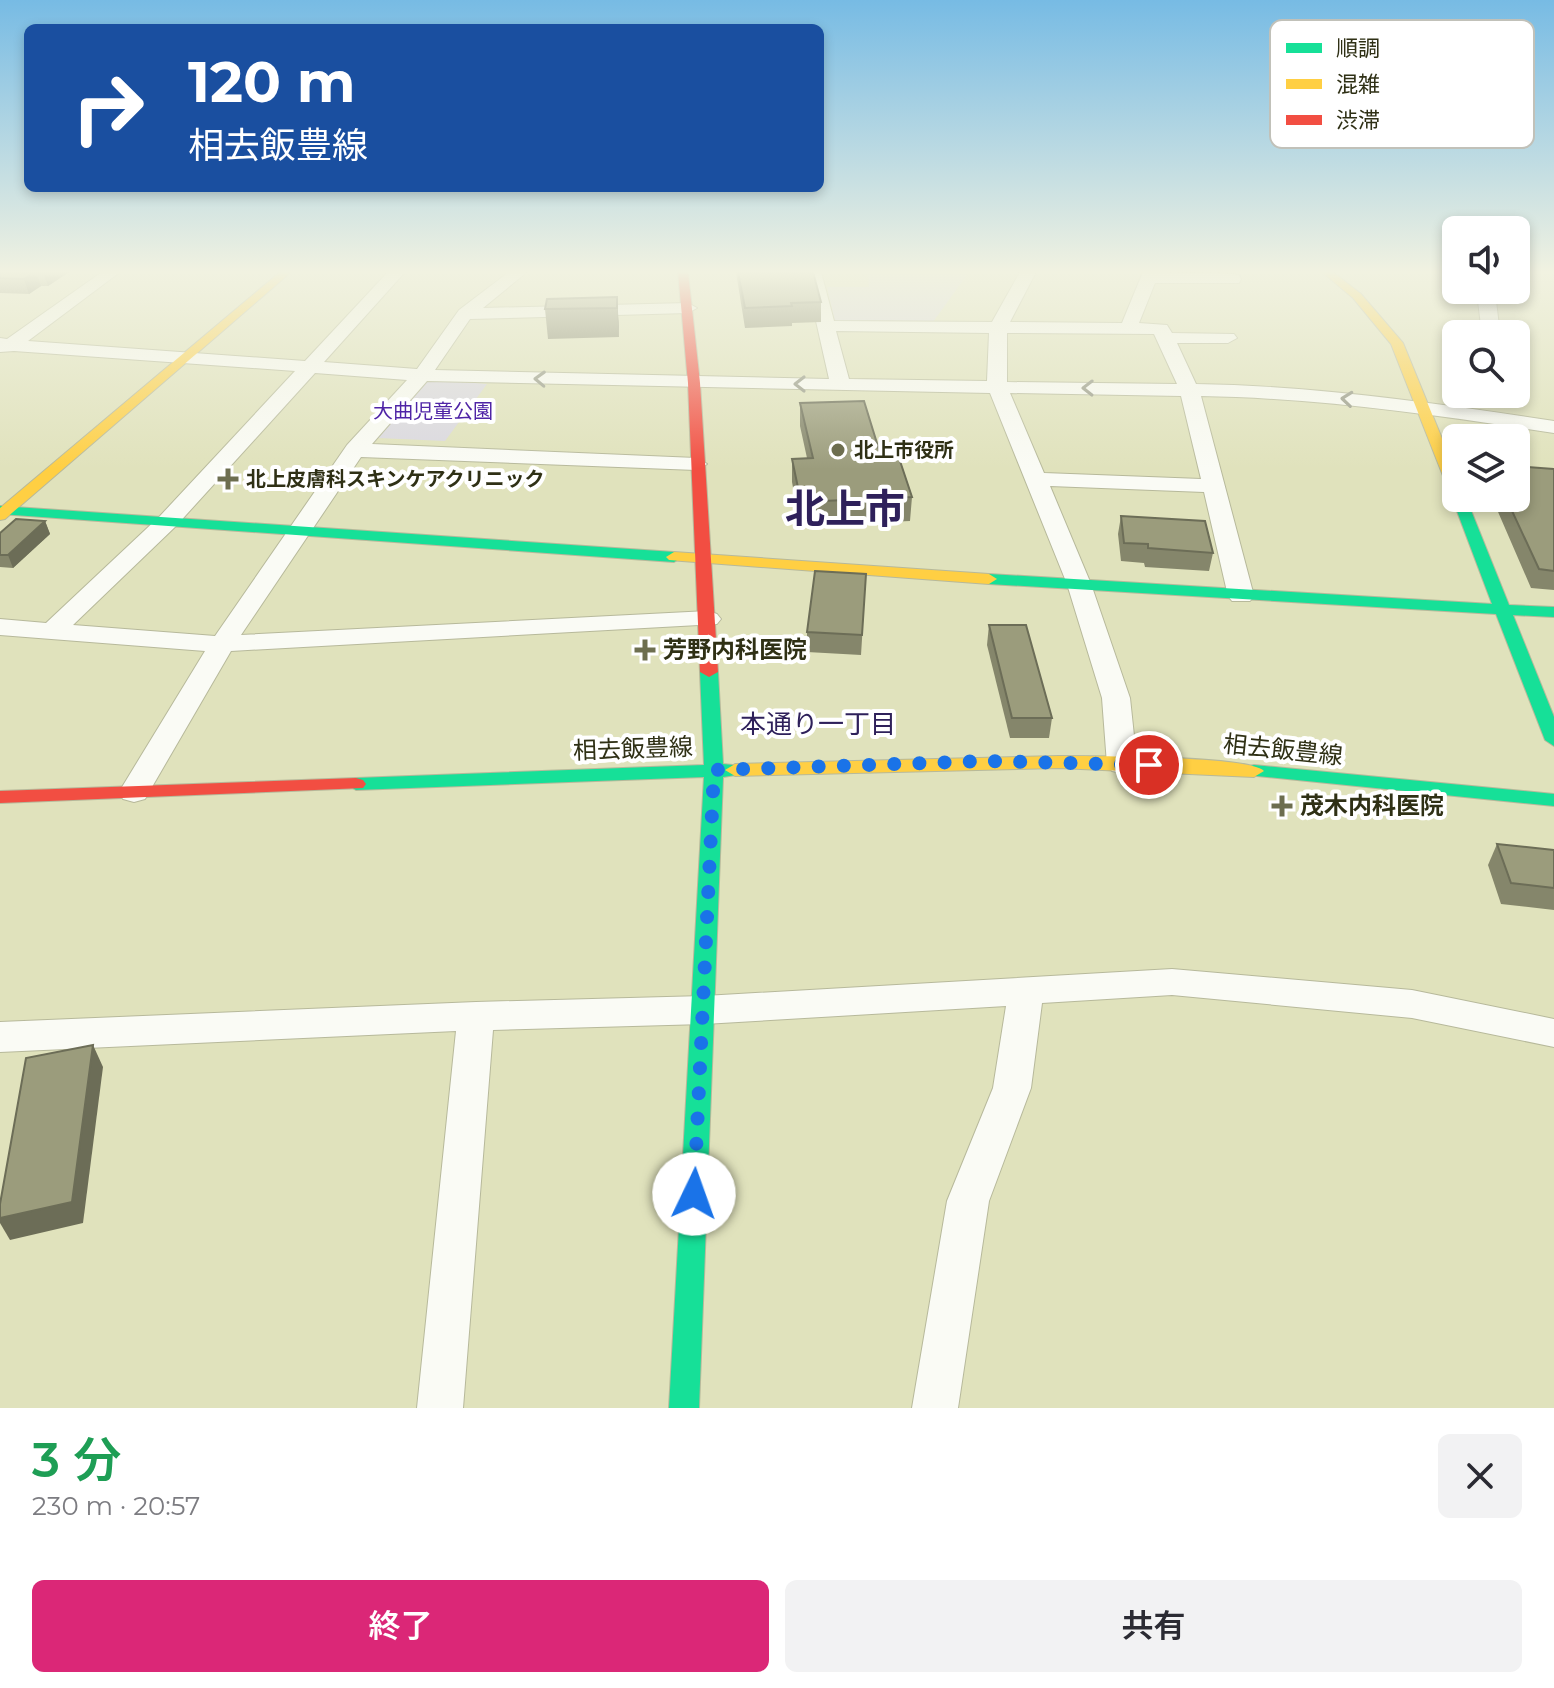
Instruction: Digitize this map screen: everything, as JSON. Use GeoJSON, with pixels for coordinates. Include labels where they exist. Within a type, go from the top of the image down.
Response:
{"type":"FeatureCollection","features":[{"type":"Feature","properties":{"kind":"street"},"geometry":{"type":"LineString","coordinates":[[2,512],[211,338]]}},
{"type":"Feature","properties":{"kind":"street"},"geometry":{"type":"LineString","coordinates":[[52,631],[168,521],[339,338]]}},
{"type":"Feature","properties":{"kind":"street"},"geometry":{"type":"LineString","coordinates":[[134,792],[222,644],[355,450],[422,375],[448,338]]}},
{"type":"Feature","properties":{"kind":"street"},"geometry":{"type":"LineString","coordinates":[[684,1408],[714,770],[690,338]]}},
{"type":"Feature","properties":{"kind":"street"},"geometry":{"type":"LineString","coordinates":[[829,338],[840,384]]}},
{"type":"Feature","properties":{"kind":"street"},"geometry":{"type":"LineString","coordinates":[[998,338],[997,386],[1079,584],[1116,698],[1122,764]]}},
{"type":"Feature","properties":{"kind":"street"},"geometry":{"type":"LineString","coordinates":[[1228,338],[1165,338],[1189,389],[1241,596]]}},
{"type":"Feature","properties":{"kind":"street"},"geometry":{"type":"LineString","coordinates":[[1392,338],[1425,407],[1442,453]]}},
{"type":"Feature","properties":{"kind":"street"},"geometry":{"type":"LineString","coordinates":[[4,347],[422,375],[694,383],[1265,391],[1425,407],[1554,427]]}},
{"type":"Feature","properties":{"kind":"street"},"geometry":{"type":"LineString","coordinates":[[1491,408],[1496,419]]}},
{"type":"Feature","properties":{"kind":"street"},"geometry":{"type":"LineString","coordinates":[[355,450],[696,464]]}},
{"type":"Feature","properties":{"kind":"street"},"geometry":{"type":"LineString","coordinates":[[1035,479],[1214,486]]}},
{"type":"Feature","properties":{"kind":"street"},"geometry":{"type":"LineString","coordinates":[[2,512],[702,556],[1241,596],[1554,612]]}},
{"type":"Feature","properties":{"kind":"street"},"geometry":{"type":"LineString","coordinates":[[1464,512],[1499,608],[1554,740]]}},
{"type":"Feature","properties":{"kind":"street"},"geometry":{"type":"LineString","coordinates":[[0,627],[222,644],[708,619]]}},
{"type":"Feature","properties":{"kind":"street","name":"相去飯豊線"},"geometry":{"type":"LineString","coordinates":[[0,797],[987,761],[1203,766],[1554,800]]}},
{"type":"Feature","properties":{"kind":"street"},"geometry":{"type":"LineString","coordinates":[[0,1037],[476,1016],[704,1010],[1172,982],[1412,1004],[1554,1033]]}},
{"type":"Feature","properties":{"kind":"street"},"geometry":{"type":"LineString","coordinates":[[935,1408],[968,1201],[1012,1088],[1026,992]]}},
{"type":"Feature","properties":{"kind":"street"},"geometry":{"type":"LineString","coordinates":[[440,1408],[476,1016]]}},
{"type":"Feature","properties":{"kind":"green space","name":"大曲児童公園"},"geometry":{"type":"Polygon","coordinates":[[[425,379],[487,384],[445,441],[378,438],[425,379]]]}},
{"type":"Feature","properties":{"kind":"building","name":"北上市役所"},"geometry":{"type":"Polygon","coordinates":[[[864,401],[880,453],[897,452],[912,497],[801,502],[792,459],[813,458],[800,403],[864,401]]]}},
{"type":"Feature","properties":{"kind":"building"},"geometry":{"type":"Polygon","coordinates":[[[1530,467],[1554,469],[1554,571],[1539,569],[1513,512],[1530,512],[1530,467]]]}},
{"type":"Feature","properties":{"kind":"building"},"geometry":{"type":"Polygon","coordinates":[[[1121,516],[1205,521],[1213,553],[1124,543],[1121,516]]]}},
{"type":"Feature","properties":{"kind":"building"},"geometry":{"type":"Polygon","coordinates":[[[16,519],[45,521],[8,555],[0,555],[0,533],[16,519]]]}},
{"type":"Feature","properties":{"kind":"building"},"geometry":{"type":"Polygon","coordinates":[[[815,571],[866,574],[862,635],[807,632],[815,571]]]}},
{"type":"Feature","properties":{"kind":"building"},"geometry":{"type":"Polygon","coordinates":[[[989,625],[1026,625],[1052,718],[1012,718],[989,625]]]}},
{"type":"Feature","properties":{"kind":"building"},"geometry":{"type":"Polygon","coordinates":[[[1497,844],[1554,850],[1554,888],[1511,883],[1497,844]]]}},
{"type":"Feature","properties":{"kind":"building"},"geometry":{"type":"Polygon","coordinates":[[[93,1045],[72,1202],[0,1218],[26,1058],[93,1045]]]}},
{"type":"Feature","properties":{"kind":"traffic: fast"},"geometry":{"type":"LineString","coordinates":[[0,510],[674,557]]}},
{"type":"Feature","properties":{"kind":"traffic: fast"},"geometry":{"type":"LineString","coordinates":[[1464,512],[1554,740]]}},
{"type":"Feature","properties":{"kind":"traffic: fast"},"geometry":{"type":"LineString","coordinates":[[989,579],[1554,612]]}},
{"type":"Feature","properties":{"kind":"traffic: fast"},"geometry":{"type":"LineString","coordinates":[[684,1408],[714,770],[709,672]]}},
{"type":"Feature","properties":{"kind":"traffic: fast"},"geometry":{"type":"LineString","coordinates":[[356,784],[735,770]]}},
{"type":"Feature","properties":{"kind":"traffic: fast"},"geometry":{"type":"LineString","coordinates":[[1254,771],[1554,800]]}},
{"type":"Feature","properties":{"kind":"traffic: slow"},"geometry":{"type":"LineString","coordinates":[[0,516],[209,338]]}},
{"type":"Feature","properties":{"kind":"traffic: slow"},"geometry":{"type":"LineString","coordinates":[[1392,338],[1442,456]]}},
{"type":"Feature","properties":{"kind":"traffic: slow"},"geometry":{"type":"LineString","coordinates":[[674,557],[989,579]]}},
{"type":"Feature","properties":{"kind":"traffic: slow"},"geometry":{"type":"LineString","coordinates":[[735,770],[1059,762],[1254,771]]}},
{"type":"Feature","properties":{"kind":"traffic: jam"},"geometry":{"type":"LineString","coordinates":[[690,338],[709,672]]}},
{"type":"Feature","properties":{"kind":"traffic: jam"},"geometry":{"type":"LineString","coordinates":[[0,797],[356,784]]}},
{"type":"Feature","properties":{"kind":"place","name":"北上市役所"},"geometry":{"type":"Point","coordinates":[838,450]}},
{"type":"Feature","properties":{"kind":"place","name":"北上皮膚科スキンケアクリニック"},"geometry":{"type":"Point","coordinates":[228,479]}},
{"type":"Feature","properties":{"kind":"place","name":"芳野内科医院"},"geometry":{"type":"Point","coordinates":[645,650]}},
{"type":"Feature","properties":{"kind":"place","name":"茂木内科医院"},"geometry":{"type":"Point","coordinates":[1282,806]}},
{"type":"Feature","properties":{"kind":"district","name":"北上市"},"geometry":{"type":"Point","coordinates":[845,509]}},
{"type":"Feature","properties":{"kind":"district","name":"本通り一丁目"},"geometry":{"type":"Point","coordinates":[818,724]}},
{"type":"Feature","properties":{"kind":"route"},"geometry":{"type":"LineString","coordinates":[[694,1194],[714,770],[987,761],[1149,765]]}}]}
